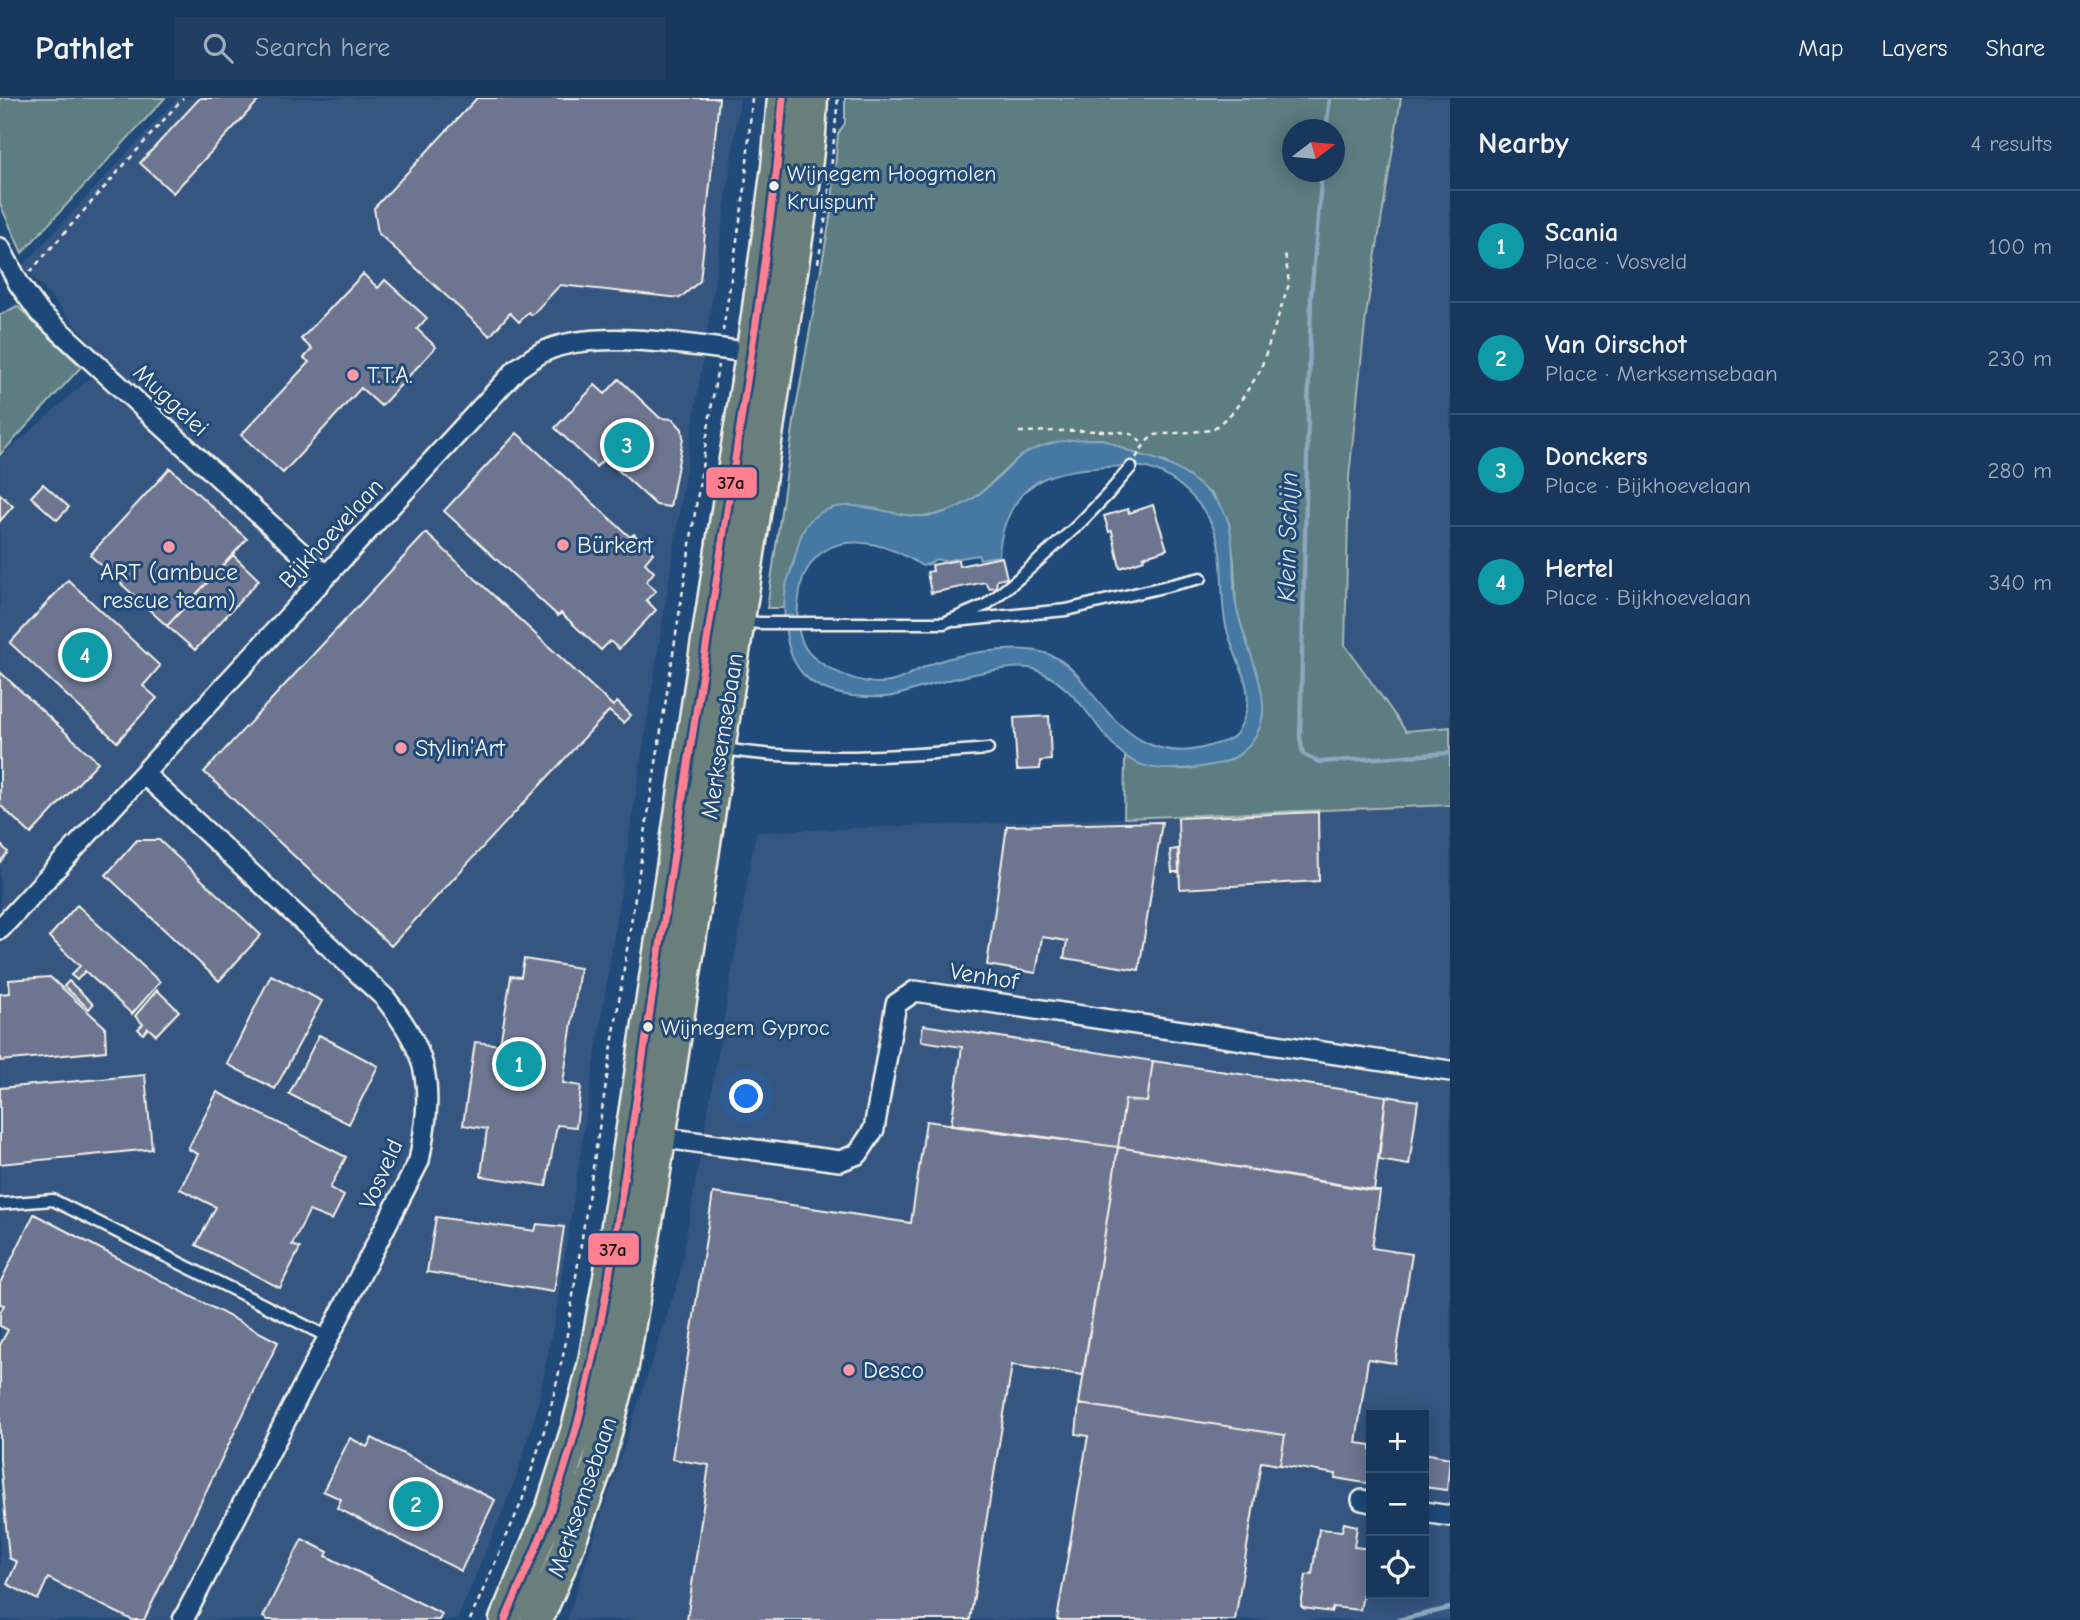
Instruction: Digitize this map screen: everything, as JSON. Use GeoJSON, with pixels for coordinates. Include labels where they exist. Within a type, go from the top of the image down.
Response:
{"type":"FeatureCollection","features":[{"type":"Feature","properties":{"kind":"main road","name":"Merksemsebaan"},"geometry":{"type":"LineString","coordinates":[[646,1136],[720,748],[740,621],[765,355],[772,204],[783,98]]}},
{"type":"Feature","properties":{"kind":"main road","name":"Merksemsebaan"},"geometry":{"type":"LineString","coordinates":[[537,1620],[566,1553],[592,1479],[765,355],[804,190],[812,98]]}},
{"type":"Feature","properties":{"kind":"main road","name":"Merksemsebaan"},"geometry":{"type":"LineString","coordinates":[[505,1620],[552,1507],[578,1425],[607,1370]]}},
{"type":"Feature","properties":{"kind":"street","name":"Muggelei"},"geometry":{"type":"LineString","coordinates":[[0,248],[19,285],[39,312],[325,575]]}},
{"type":"Feature","properties":{"kind":"street","name":"Bijkhoevelaan"},"geometry":{"type":"LineString","coordinates":[[0,929],[518,368],[545,351],[574,343],[608,339],[765,355]]}},
{"type":"Feature","properties":{"kind":"street","name":"Vosveld"},"geometry":{"type":"LineString","coordinates":[[144,774],[385,998],[406,1025],[423,1062],[428,1086],[428,1115],[419,1161],[184,1620]]}},
{"type":"Feature","properties":{"kind":"street","name":"Venhof"},"geometry":{"type":"LineString","coordinates":[[646,1136],[839,1161],[858,1154],[874,1129],[896,1004],[915,990],[1450,1072]]}},
{"type":"Feature","properties":{"kind":"street"},"geometry":{"type":"LineString","coordinates":[[1429,1513],[1450,1516]]}},
{"type":"Feature","properties":{"kind":"lane"},"geometry":{"type":"LineString","coordinates":[[944,622],[986,604],[1019,578],[1077,526],[1130,467]]}},
{"type":"Feature","properties":{"kind":"lane"},"geometry":{"type":"LineString","coordinates":[[740,621],[944,622],[1066,610],[1201,578]]}},
{"type":"Feature","properties":{"kind":"lane"},"geometry":{"type":"LineString","coordinates":[[720,748],[833,757],[988,748]]}},
{"type":"Feature","properties":{"kind":"lane"},"geometry":{"type":"LineString","coordinates":[[0,1204],[52,1200],[328,1337]]}},
{"type":"Feature","properties":{"kind":"path"},"geometry":{"type":"LineString","coordinates":[[19,285],[183,98]]}},
{"type":"Feature","properties":{"kind":"path"},"geometry":{"type":"LineString","coordinates":[[470,1620],[522,1501],[549,1415],[565,1347],[720,350],[744,188],[752,98]]}},
{"type":"Feature","properties":{"kind":"path"},"geometry":{"type":"LineString","coordinates":[[1019,432],[1117,431],[1133,434],[1140,441],[1142,450],[1154,435],[1212,430],[1234,411],[1260,371],[1289,284],[1285,253]]}},
{"type":"Feature","properties":{"kind":"shaded area"},"geometry":{"type":"Polygon","coordinates":[[[178,98],[740,98],[711,307],[555,1318],[537,1408],[515,1481],[457,1620],[0,1620],[0,458],[108,362],[23,266],[178,98]]]}},
{"type":"Feature","properties":{"kind":"shaded area"},"geometry":{"type":"Polygon","coordinates":[[[1401,98],[1450,98],[1450,727],[1406,731],[1345,645],[1349,477],[1366,315],[1401,98]]]}},
{"type":"Feature","properties":{"kind":"shaded area"},"geometry":{"type":"Polygon","coordinates":[[[1102,439],[1180,471],[1211,495],[1225,514],[1232,540],[1234,586],[1239,618],[1259,682],[1263,713],[1255,737],[1237,756],[1222,763],[1174,769],[1149,767],[1138,763],[1117,748],[1064,687],[1034,669],[1011,668],[978,673],[895,696],[878,697],[836,693],[812,682],[803,674],[790,652],[785,597],[801,535],[812,518],[833,508],[848,506],[909,515],[939,514],[973,498],[1019,457],[1031,450],[1061,441],[1102,439]],[[1128,466],[1082,469],[1045,478],[1025,491],[1006,522],[999,556],[980,559],[978,555],[943,561],[936,559],[922,566],[875,545],[858,542],[827,549],[814,560],[802,583],[798,620],[804,646],[812,656],[838,673],[880,683],[895,681],[929,665],[955,657],[988,651],[1036,651],[1055,657],[1068,666],[1105,710],[1129,733],[1142,741],[1156,747],[1188,750],[1232,738],[1245,716],[1247,690],[1226,626],[1219,547],[1210,520],[1181,486],[1155,471],[1128,466]]]}},
{"type":"Feature","properties":{"kind":"shaded area"},"geometry":{"type":"Polygon","coordinates":[[[1450,805],[1450,1620],[567,1620],[679,1279],[756,832],[1450,805]]]}},
{"type":"Feature","properties":{"kind":"green space"},"geometry":{"type":"Polygon","coordinates":[[[0,98],[165,98],[22,253],[0,204],[0,98]]]}},
{"type":"Feature","properties":{"kind":"green space"},"geometry":{"type":"Polygon","coordinates":[[[845,98],[1401,98],[1366,315],[1349,477],[1345,645],[1406,731],[1450,727],[1450,805],[1124,818],[1125,757],[1142,764],[1164,768],[1196,767],[1219,753],[1263,715],[1259,683],[1236,608],[1229,523],[1213,495],[1164,462],[1131,452],[1102,439],[1064,441],[1019,457],[971,502],[935,515],[918,517],[899,514],[803,531],[787,583],[784,608],[767,608],[796,408],[831,213],[838,134],[845,123],[845,98]]]}},
{"type":"Feature","properties":{"kind":"green space"},"geometry":{"type":"Polygon","coordinates":[[[17,306],[81,367],[0,455],[0,315],[17,306]]]}},
{"type":"Feature","properties":{"kind":"building"},"geometry":{"type":"Polygon","coordinates":[[[200,98],[261,98],[173,193],[140,163],[200,98]]]}},
{"type":"Feature","properties":{"kind":"building"},"geometry":{"type":"Polygon","coordinates":[[[477,98],[719,98],[700,281],[680,298],[560,285],[532,315],[528,312],[519,322],[510,313],[490,336],[378,233],[374,208],[477,98]]]}},
{"type":"Feature","properties":{"kind":"building","name":"T.T.A."},"geometry":{"type":"Polygon","coordinates":[[[363,274],[378,288],[385,280],[427,318],[417,329],[436,347],[381,406],[361,388],[283,473],[241,435],[309,362],[304,358],[312,349],[301,339],[363,274]]]}},
{"type":"Feature","properties":{"kind":"building"},"geometry":{"type":"Polygon","coordinates":[[[619,379],[660,418],[673,419],[682,429],[683,438],[670,507],[656,505],[605,458],[596,467],[555,428],[595,385],[605,394],[619,379]]]}},
{"type":"Feature","properties":{"kind":"building","name":"Bürkert"},"geometry":{"type":"Polygon","coordinates":[[[517,433],[630,537],[634,534],[653,553],[645,563],[654,572],[646,582],[656,591],[646,600],[656,610],[619,649],[610,641],[601,650],[561,613],[558,616],[444,511],[517,433]]]}},
{"type":"Feature","properties":{"kind":"building","name":"ART (ambuce rescue team)"},"geometry":{"type":"Polygon","coordinates":[[[170,468],[247,539],[167,626],[90,555],[170,468]]]}},
{"type":"Feature","properties":{"kind":"building"},"geometry":{"type":"Polygon","coordinates":[[[43,484],[69,507],[57,520],[31,497],[43,484]]]}},
{"type":"Feature","properties":{"kind":"building"},"geometry":{"type":"Polygon","coordinates":[[[0,494],[13,506],[0,521],[0,494]]]}},
{"type":"Feature","properties":{"kind":"building"},"geometry":{"type":"Polygon","coordinates":[[[1153,505],[1167,549],[1120,568],[1112,531],[1109,532],[1104,516],[1128,509],[1129,513],[1153,505]]]}},
{"type":"Feature","properties":{"kind":"building","name":"Stylin'Art"},"geometry":{"type":"Polygon","coordinates":[[[426,533],[613,706],[617,702],[631,715],[623,723],[609,711],[391,946],[204,772],[426,533]]]}},
{"type":"Feature","properties":{"kind":"building"},"geometry":{"type":"Polygon","coordinates":[[[233,555],[259,580],[195,650],[167,626],[233,555]]]}},
{"type":"Feature","properties":{"kind":"building"},"geometry":{"type":"Polygon","coordinates":[[[1002,557],[1007,578],[997,580],[996,587],[989,588],[985,582],[931,593],[927,572],[933,571],[932,565],[958,560],[959,566],[1002,557]]]}},
{"type":"Feature","properties":{"kind":"building"},"geometry":{"type":"Polygon","coordinates":[[[68,580],[160,666],[143,686],[157,698],[117,742],[10,643],[68,580]]]}},
{"type":"Feature","properties":{"kind":"building"},"geometry":{"type":"Polygon","coordinates":[[[0,672],[98,762],[31,834],[0,805],[0,672]]]}},
{"type":"Feature","properties":{"kind":"building"},"geometry":{"type":"Polygon","coordinates":[[[1049,716],[1051,760],[1040,761],[1040,769],[1017,770],[1014,718],[1049,716]]]}},
{"type":"Feature","properties":{"kind":"building"},"geometry":{"type":"Polygon","coordinates":[[[1318,812],[1319,881],[1180,889],[1178,818],[1318,812]]]}},
{"type":"Feature","properties":{"kind":"building"},"geometry":{"type":"Polygon","coordinates":[[[1162,822],[1139,970],[1064,958],[1067,941],[1042,937],[1036,973],[987,965],[1007,826],[1162,822]]]}},
{"type":"Feature","properties":{"kind":"building"},"geometry":{"type":"Polygon","coordinates":[[[137,840],[159,840],[261,935],[219,981],[106,875],[137,840]]]}},
{"type":"Feature","properties":{"kind":"building"},"geometry":{"type":"Polygon","coordinates":[[[0,844],[8,852],[0,862],[0,844]]]}},
{"type":"Feature","properties":{"kind":"building"},"geometry":{"type":"Polygon","coordinates":[[[1178,849],[1179,872],[1172,872],[1170,850],[1178,849]]]}},
{"type":"Feature","properties":{"kind":"building"},"geometry":{"type":"Polygon","coordinates":[[[77,905],[160,982],[132,1014],[85,971],[77,980],[71,975],[80,966],[49,937],[77,905]]]}},
{"type":"Feature","properties":{"kind":"building"},"geometry":{"type":"Polygon","coordinates":[[[524,959],[580,968],[563,1083],[581,1086],[576,1127],[557,1125],[546,1186],[481,1176],[487,1129],[463,1125],[475,1042],[500,1045],[511,976],[521,977],[524,959]]]}},
{"type":"Feature","properties":{"kind":"building"},"geometry":{"type":"Polygon","coordinates":[[[271,975],[322,1001],[275,1089],[227,1064],[271,975]]]}},
{"type":"Feature","properties":{"kind":"building"},"geometry":{"type":"Polygon","coordinates":[[[50,977],[105,1027],[106,1051],[0,1061],[0,994],[10,993],[9,980],[50,977]]]}},
{"type":"Feature","properties":{"kind":"building"},"geometry":{"type":"Polygon","coordinates":[[[69,981],[93,1004],[89,1009],[64,986],[69,981]]]}},
{"type":"Feature","properties":{"kind":"building"},"geometry":{"type":"Polygon","coordinates":[[[157,990],[179,1011],[156,1035],[148,1028],[143,1034],[138,1029],[143,1024],[135,1016],[157,990]]]}},
{"type":"Feature","properties":{"kind":"building"},"geometry":{"type":"Polygon","coordinates":[[[923,1025],[1153,1061],[1147,1102],[1125,1100],[1118,1147],[951,1126],[962,1047],[921,1041],[923,1025]]]}},
{"type":"Feature","properties":{"kind":"building"},"geometry":{"type":"Polygon","coordinates":[[[319,1035],[378,1066],[349,1124],[289,1094],[319,1035]]]}},
{"type":"Feature","properties":{"kind":"building"},"geometry":{"type":"Polygon","coordinates":[[[1153,1061],[1386,1096],[1374,1191],[1118,1147],[1125,1100],[1147,1102],[1153,1061]]]}},
{"type":"Feature","properties":{"kind":"building"},"geometry":{"type":"Polygon","coordinates":[[[145,1075],[152,1149],[0,1164],[0,1088],[145,1075]]]}},
{"type":"Feature","properties":{"kind":"building"},"geometry":{"type":"Polygon","coordinates":[[[217,1092],[346,1157],[330,1188],[344,1196],[332,1220],[309,1211],[292,1245],[300,1248],[280,1288],[196,1245],[216,1207],[180,1189],[198,1154],[188,1149],[217,1092]]]}},
{"type":"Feature","properties":{"kind":"building"},"geometry":{"type":"Polygon","coordinates":[[[1386,1096],[1418,1101],[1409,1165],[1379,1160],[1386,1096]]]}},
{"type":"Feature","properties":{"kind":"building","name":"Desco"},"geometry":{"type":"Polygon","coordinates":[[[926,1121],[1118,1147],[1083,1375],[1012,1365],[970,1620],[687,1620],[709,1465],[672,1459],[713,1193],[911,1223],[926,1121]]]}},
{"type":"Feature","properties":{"kind":"building"},"geometry":{"type":"Polygon","coordinates":[[[1118,1147],[1380,1191],[1372,1248],[1412,1254],[1395,1363],[1368,1359],[1356,1443],[1366,1444],[1366,1483],[1335,1478],[1336,1474],[1280,1465],[1285,1435],[1079,1404],[1118,1147]]]}},
{"type":"Feature","properties":{"kind":"building"},"geometry":{"type":"Polygon","coordinates":[[[34,1214],[278,1342],[144,1620],[132,1620],[48,1578],[38,1600],[7,1584],[17,1562],[9,1558],[0,1460],[0,1345],[8,1330],[0,1326],[0,1313],[4,1305],[0,1304],[0,1283],[34,1214]]]}},
{"type":"Feature","properties":{"kind":"building"},"geometry":{"type":"Polygon","coordinates":[[[436,1217],[535,1231],[537,1224],[564,1227],[554,1292],[427,1272],[436,1217]]]}},
{"type":"Feature","properties":{"kind":"building"},"geometry":{"type":"Polygon","coordinates":[[[1079,1404],[1285,1435],[1280,1465],[1261,1462],[1235,1620],[1057,1620],[1088,1436],[1076,1434],[1079,1404]]]}},
{"type":"Feature","properties":{"kind":"building"},"geometry":{"type":"Polygon","coordinates":[[[350,1438],[367,1447],[372,1438],[495,1500],[461,1571],[337,1508],[341,1499],[323,1491],[350,1438]]]}},
{"type":"Feature","properties":{"kind":"building"},"geometry":{"type":"Polygon","coordinates":[[[1429,1454],[1450,1458],[1447,1490],[1429,1488],[1429,1454]]]}},
{"type":"Feature","properties":{"kind":"building"},"geometry":{"type":"Polygon","coordinates":[[[1344,1523],[1357,1526],[1354,1547],[1366,1548],[1366,1580],[1360,1610],[1333,1607],[1331,1612],[1303,1608],[1301,1606],[1306,1575],[1312,1574],[1319,1529],[1342,1531],[1344,1523]]]}},
{"type":"Feature","properties":{"kind":"building"},"geometry":{"type":"Polygon","coordinates":[[[302,1539],[328,1552],[326,1556],[442,1614],[439,1620],[268,1620],[263,1617],[302,1539]]]}},
{"type":"Feature","properties":{"kind":"waterway","name":"Klein Schijn"},"geometry":{"type":"LineString","coordinates":[[1327,119],[1330,98]]}},
{"type":"Feature","properties":{"kind":"waterway","name":"Klein Schijn"},"geometry":{"type":"LineString","coordinates":[[1321,182],[1311,297],[1300,737],[1303,754],[1319,762],[1450,753]]}},
{"type":"Feature","properties":{"kind":"waterway","name":"Klein Schijn"},"geometry":{"type":"LineString","coordinates":[[1399,1620],[1450,1608]]}},
{"type":"Feature","properties":{"kind":"transit line","name":"37a"},"geometry":{"type":"LineString","coordinates":[[505,1620],[562,1478],[592,1364],[609,1277],[757,316],[777,167],[783,98]]}},
{"type":"Feature","properties":{"kind":"place","name":"Wijnegem Hoogmolen Kruispunt"},"geometry":{"type":"Point","coordinates":[774,186]}},
{"type":"Feature","properties":{"kind":"place","name":"T.T.A."},"geometry":{"type":"Point","coordinates":[353,375]}},
{"type":"Feature","properties":{"kind":"place","name":"Donckers"},"geometry":{"type":"Point","coordinates":[627,445]}},
{"type":"Feature","properties":{"kind":"place","name":"Bürkert"},"geometry":{"type":"Point","coordinates":[563,545]}},
{"type":"Feature","properties":{"kind":"place","name":"ART (ambuce rescue team)"},"geometry":{"type":"Point","coordinates":[169,547]}},
{"type":"Feature","properties":{"kind":"place","name":"Hertel"},"geometry":{"type":"Point","coordinates":[85,655]}},
{"type":"Feature","properties":{"kind":"place","name":"Stylin'Art"},"geometry":{"type":"Point","coordinates":[401,748]}},
{"type":"Feature","properties":{"kind":"place","name":"Wijnegem Gyproc"},"geometry":{"type":"Point","coordinates":[648,1027]}},
{"type":"Feature","properties":{"kind":"place","name":"Scania"},"geometry":{"type":"Point","coordinates":[519,1064]}},
{"type":"Feature","properties":{"kind":"place","name":"Desco"},"geometry":{"type":"Point","coordinates":[849,1370]}},
{"type":"Feature","properties":{"kind":"place","name":"Van Oirschot"},"geometry":{"type":"Point","coordinates":[416,1504]}}]}
